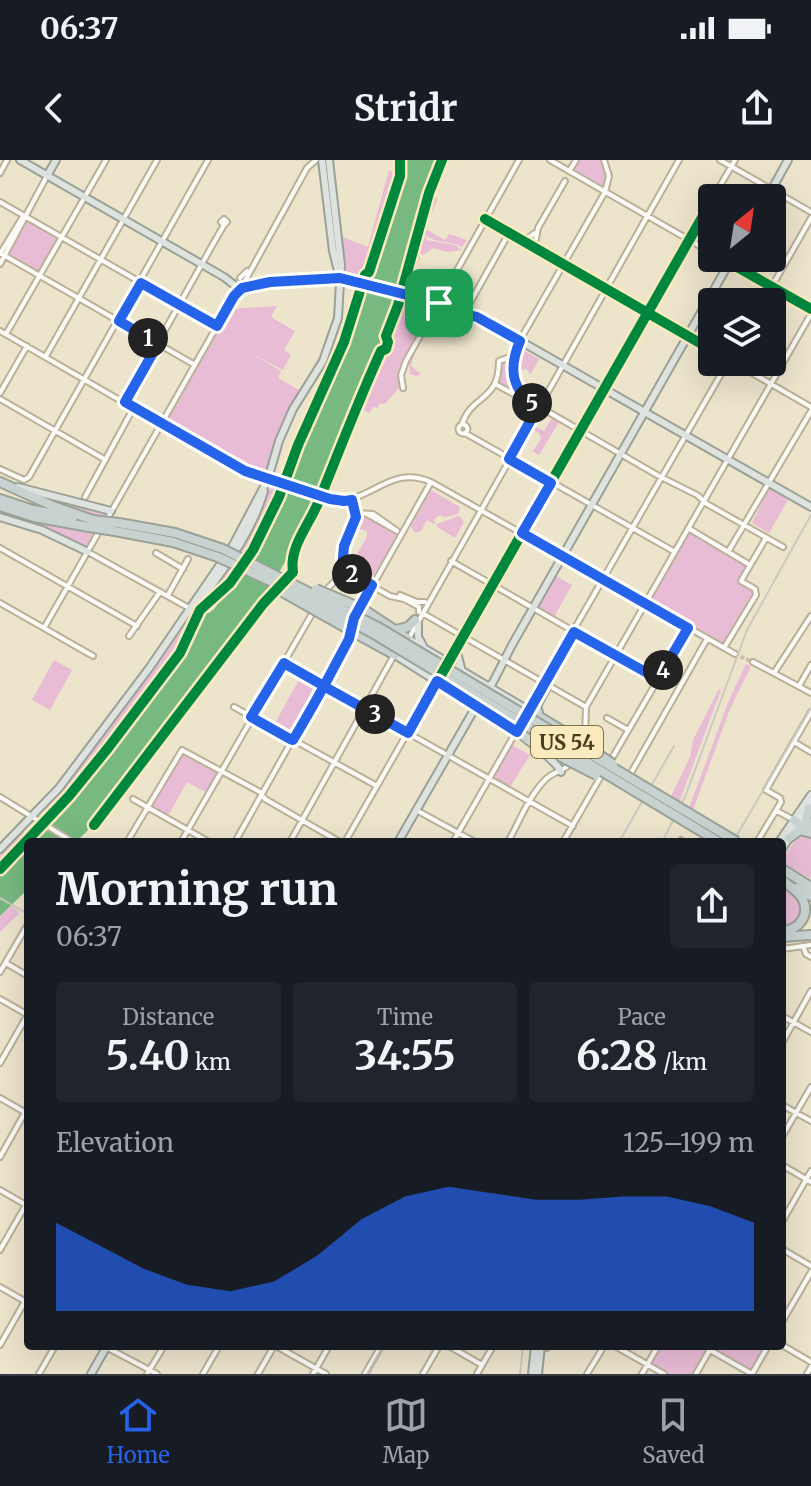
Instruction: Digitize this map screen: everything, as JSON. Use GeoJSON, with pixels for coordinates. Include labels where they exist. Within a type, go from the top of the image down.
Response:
{"type":"FeatureCollection","features":[{"type":"Feature","properties":{"kind":"highway"},"geometry":{"type":"LineString","coordinates":[[0,482],[91,523]]}},
{"type":"Feature","properties":{"kind":"highway","name":"US 54"},"geometry":{"type":"LineString","coordinates":[[0,499],[91,523]]}},
{"type":"Feature","properties":{"kind":"highway","name":"US 54"},"geometry":{"type":"LineString","coordinates":[[0,511],[175,533],[273,573],[378,627],[713,838]]}},
{"type":"Feature","properties":{"kind":"highway","name":"US 54"},"geometry":{"type":"LineString","coordinates":[[220,553],[374,634],[654,798],[729,838]]}},
{"type":"Feature","properties":{"kind":"highway"},"geometry":{"type":"LineString","coordinates":[[273,573],[363,609],[407,638]]}},
{"type":"Feature","properties":{"kind":"highway"},"geometry":{"type":"LineString","coordinates":[[255,574],[395,655]]}},
{"type":"Feature","properties":{"kind":"highway"},"geometry":{"type":"LineString","coordinates":[[395,630],[408,627],[419,617]]}},
{"type":"Feature","properties":{"kind":"highway"},"geometry":{"type":"LineString","coordinates":[[382,648],[389,656],[389,663]]}},
{"type":"Feature","properties":{"kind":"highway"},"geometry":{"type":"LineString","coordinates":[[539,717],[536,706],[546,684]]}},
{"type":"Feature","properties":{"kind":"highway"},"geometry":{"type":"LineString","coordinates":[[528,710],[576,739],[654,798]]}},
{"type":"Feature","properties":{"kind":"highway"},"geometry":{"type":"LineString","coordinates":[[517,732],[567,760],[654,798]]}},
{"type":"Feature","properties":{"kind":"highway"},"geometry":{"type":"LineString","coordinates":[[810,806],[806,819],[811,831]]}},
{"type":"Feature","properties":{"kind":"highway"},"geometry":{"type":"LineString","coordinates":[[797,822],[811,831]]}},
{"type":"Feature","properties":{"kind":"highway"},"geometry":{"type":"LineString","coordinates":[[789,838],[800,830],[811,831]]}},
{"type":"Feature","properties":{"kind":"highway"},"geometry":{"type":"LineString","coordinates":[[786,871],[811,884]]}},
{"type":"Feature","properties":{"kind":"highway"},"geometry":{"type":"LineString","coordinates":[[786,882],[811,896]]}},
{"type":"Feature","properties":{"kind":"highway"},"geometry":{"type":"LineString","coordinates":[[786,884],[801,898],[805,909],[800,924],[786,932]]}},
{"type":"Feature","properties":{"kind":"highway"},"geometry":{"type":"LineString","coordinates":[[786,934],[811,935]]}},
{"type":"Feature","properties":{"kind":"main road"},"geometry":{"type":"LineString","coordinates":[[20,160],[241,284],[340,278],[477,317]]}},
{"type":"Feature","properties":{"kind":"main road"},"geometry":{"type":"LineString","coordinates":[[47,176],[56,160]]}},
{"type":"Feature","properties":{"kind":"main road"},"geometry":{"type":"LineString","coordinates":[[322,160],[333,251],[340,278]]}},
{"type":"Feature","properties":{"kind":"main road"},"geometry":{"type":"LineString","coordinates":[[0,849],[37,819],[192,608],[242,531],[268,479],[279,441],[293,409],[319,369],[333,338],[339,310],[341,265],[329,160]]}},
{"type":"Feature","properties":{"kind":"main road"},"geometry":{"type":"LineString","coordinates":[[775,184],[788,160]]}},
{"type":"Feature","properties":{"kind":"main road"},"geometry":{"type":"LineString","coordinates":[[400,838],[488,686],[492,684],[724,272]]}},
{"type":"Feature","properties":{"kind":"main road"},"geometry":{"type":"LineString","coordinates":[[438,305],[466,310],[519,344],[811,507]]}},
{"type":"Feature","properties":{"kind":"main road"},"geometry":{"type":"LineString","coordinates":[[0,482],[111,511]]}},
{"type":"Feature","properties":{"kind":"main road"},"geometry":{"type":"LineString","coordinates":[[0,511],[88,552]]}},
{"type":"Feature","properties":{"kind":"main road"},"geometry":{"type":"LineString","coordinates":[[419,617],[418,637],[425,649]]}},
{"type":"Feature","properties":{"kind":"main road"},"geometry":{"type":"LineString","coordinates":[[407,638],[528,710]]}},
{"type":"Feature","properties":{"kind":"main road"},"geometry":{"type":"LineString","coordinates":[[456,648],[457,660],[463,671]]}},
{"type":"Feature","properties":{"kind":"main road"},"geometry":{"type":"LineString","coordinates":[[395,655],[517,732],[533,748],[557,763],[561,772]]}},
{"type":"Feature","properties":{"kind":"main road"},"geometry":{"type":"LineString","coordinates":[[786,843],[811,795]]}},
{"type":"Feature","properties":{"kind":"main road"},"geometry":{"type":"LineString","coordinates":[[783,838],[810,806]]}},
{"type":"Feature","properties":{"kind":"main road"},"geometry":{"type":"LineString","coordinates":[[91,1374],[104,1350]]}},
{"type":"Feature","properties":{"kind":"main road"},"geometry":{"type":"LineString","coordinates":[[535,1350],[535,1374]]}},
{"type":"Feature","properties":{"kind":"main road"},"geometry":{"type":"LineString","coordinates":[[535,1374],[545,1350]]}},
{"type":"Feature","properties":{"kind":"street"},"geometry":{"type":"LineString","coordinates":[[0,173],[7,160]]}},
{"type":"Feature","properties":{"kind":"street"},"geometry":{"type":"LineString","coordinates":[[6,334],[106,160]]}},
{"type":"Feature","properties":{"kind":"street"},"geometry":{"type":"LineString","coordinates":[[45,357],[157,160]]}},
{"type":"Feature","properties":{"kind":"street"},"geometry":{"type":"LineString","coordinates":[[0,469],[24,480],[29,477],[208,160]]}},
{"type":"Feature","properties":{"kind":"street"},"geometry":{"type":"LineString","coordinates":[[44,628],[307,168],[316,160]]}},
{"type":"Feature","properties":{"kind":"street"},"geometry":{"type":"LineString","coordinates":[[403,388],[400,378],[403,366],[519,160]]}},
{"type":"Feature","properties":{"kind":"street"},"geometry":{"type":"LineString","coordinates":[[550,160],[698,245]]}},
{"type":"Feature","properties":{"kind":"street"},"geometry":{"type":"LineString","coordinates":[[570,170],[576,160]]}},
{"type":"Feature","properties":{"kind":"street"},"geometry":{"type":"LineString","coordinates":[[604,160],[609,176],[605,192],[519,344],[508,359],[499,361],[495,384],[485,398],[471,405],[462,424],[468,428],[465,433],[675,552]]}},
{"type":"Feature","properties":{"kind":"street"},"geometry":{"type":"LineString","coordinates":[[419,617],[679,160]]}},
{"type":"Feature","properties":{"kind":"street"},"geometry":{"type":"LineString","coordinates":[[720,160],[761,184]]}},
{"type":"Feature","properties":{"kind":"street"},"geometry":{"type":"LineString","coordinates":[[721,184],[735,160]]}},
{"type":"Feature","properties":{"kind":"street"},"geometry":{"type":"LineString","coordinates":[[561,166],[565,181]]}},
{"type":"Feature","properties":{"kind":"street"},"geometry":{"type":"LineString","coordinates":[[0,264],[1,254],[47,176]]}},
{"type":"Feature","properties":{"kind":"street"},"geometry":{"type":"LineString","coordinates":[[515,237],[530,237],[565,181],[574,176],[583,179]]}},
{"type":"Feature","properties":{"kind":"street"},"geometry":{"type":"LineString","coordinates":[[786,198],[811,212]]}},
{"type":"Feature","properties":{"kind":"street"},"geometry":{"type":"LineString","coordinates":[[0,202],[217,326]]}},
{"type":"Feature","properties":{"kind":"street"},"geometry":{"type":"LineString","coordinates":[[772,287],[811,218]]}},
{"type":"Feature","properties":{"kind":"street"},"geometry":{"type":"LineString","coordinates":[[485,219],[698,342]]}},
{"type":"Feature","properties":{"kind":"street"},"geometry":{"type":"LineString","coordinates":[[344,838],[408,733],[698,224]]}},
{"type":"Feature","properties":{"kind":"street"},"geometry":{"type":"LineString","coordinates":[[125,402],[224,225]]}},
{"type":"Feature","properties":{"kind":"street"},"geometry":{"type":"LineString","coordinates":[[538,228],[535,244],[540,253]]}},
{"type":"Feature","properties":{"kind":"street"},"geometry":{"type":"LineString","coordinates":[[466,310],[509,233]]}},
{"type":"Feature","properties":{"kind":"street"},"geometry":{"type":"LineString","coordinates":[[1,254],[195,365]]}},
{"type":"Feature","properties":{"kind":"street"},"geometry":{"type":"LineString","coordinates":[[510,838],[546,779],[561,772],[573,760],[585,737],[586,707],[811,312],[749,272]]}},
{"type":"Feature","properties":{"kind":"street"},"geometry":{"type":"LineString","coordinates":[[0,331],[239,469],[344,501],[400,477],[414,476],[431,482],[735,654]]}},
{"type":"Feature","properties":{"kind":"street"},"geometry":{"type":"LineString","coordinates":[[512,368],[519,344]]}},
{"type":"Feature","properties":{"kind":"street"},"geometry":{"type":"LineString","coordinates":[[27,346],[0,396],[104,459]]}},
{"type":"Feature","properties":{"kind":"street"},"geometry":{"type":"LineString","coordinates":[[508,359],[515,386],[531,402]]}},
{"type":"Feature","properties":{"kind":"street"},"geometry":{"type":"LineString","coordinates":[[455,838],[722,376]]}},
{"type":"Feature","properties":{"kind":"street"},"geometry":{"type":"LineString","coordinates":[[728,552],[811,409],[757,376]]}},
{"type":"Feature","properties":{"kind":"street"},"geometry":{"type":"LineString","coordinates":[[495,384],[670,479],[783,547]]}},
{"type":"Feature","properties":{"kind":"street"},"geometry":{"type":"LineString","coordinates":[[85,497],[134,407]]}},
{"type":"Feature","properties":{"kind":"street"},"geometry":{"type":"LineString","coordinates":[[237,838],[349,639],[354,618],[399,532],[431,482]]}},
{"type":"Feature","properties":{"kind":"street"},"geometry":{"type":"LineString","coordinates":[[183,838],[322,594],[342,569],[344,546],[356,520],[352,500]]}},
{"type":"Feature","properties":{"kind":"street"},"geometry":{"type":"LineString","coordinates":[[356,513],[365,513],[399,532]]}},
{"type":"Feature","properties":{"kind":"street"},"geometry":{"type":"LineString","coordinates":[[688,528],[750,565]]}},
{"type":"Feature","properties":{"kind":"street"},"geometry":{"type":"LineString","coordinates":[[724,648],[756,595],[754,588],[741,581],[766,538]]}},
{"type":"Feature","properties":{"kind":"street"},"geometry":{"type":"LineString","coordinates":[[0,548],[137,626]]}},
{"type":"Feature","properties":{"kind":"street"},"geometry":{"type":"LineString","coordinates":[[88,552],[192,608]]}},
{"type":"Feature","properties":{"kind":"street"},"geometry":{"type":"LineString","coordinates":[[156,553],[183,569]]}},
{"type":"Feature","properties":{"kind":"street"},"geometry":{"type":"LineString","coordinates":[[168,596],[188,559]]}},
{"type":"Feature","properties":{"kind":"street"},"geometry":{"type":"LineString","coordinates":[[451,561],[658,679]]}},
{"type":"Feature","properties":{"kind":"street"},"geometry":{"type":"LineString","coordinates":[[342,569],[390,596],[408,600],[419,607],[419,617]]}},
{"type":"Feature","properties":{"kind":"street"},"geometry":{"type":"LineString","coordinates":[[129,636],[160,592]]}},
{"type":"Feature","properties":{"kind":"street"},"geometry":{"type":"LineString","coordinates":[[390,596],[403,595],[417,602],[425,602]]}},
{"type":"Feature","properties":{"kind":"street"},"geometry":{"type":"LineString","coordinates":[[292,838],[389,663],[407,638],[411,637],[425,602],[431,597]]}},
{"type":"Feature","properties":{"kind":"street"},"geometry":{"type":"LineString","coordinates":[[0,603],[93,656]]}},
{"type":"Feature","properties":{"kind":"street"},"geometry":{"type":"LineString","coordinates":[[774,673],[811,616]]}},
{"type":"Feature","properties":{"kind":"street"},"geometry":{"type":"LineString","coordinates":[[419,617],[463,637],[586,707]]}},
{"type":"Feature","properties":{"kind":"street"},"geometry":{"type":"LineString","coordinates":[[566,838],[688,628]]}},
{"type":"Feature","properties":{"kind":"street"},"geometry":{"type":"LineString","coordinates":[[631,773],[707,639]]}},
{"type":"Feature","properties":{"kind":"street"},"geometry":{"type":"LineString","coordinates":[[753,662],[811,693]]}},
{"type":"Feature","properties":{"kind":"street"},"geometry":{"type":"LineString","coordinates":[[284,663],[573,826]]}},
{"type":"Feature","properties":{"kind":"street"},"geometry":{"type":"LineString","coordinates":[[799,686],[811,665]]}},
{"type":"Feature","properties":{"kind":"street"},"geometry":{"type":"LineString","coordinates":[[234,707],[377,786]]}},
{"type":"Feature","properties":{"kind":"street"},"geometry":{"type":"LineString","coordinates":[[760,838],[777,811],[780,798],[766,790],[811,712]]}},
{"type":"Feature","properties":{"kind":"street"},"geometry":{"type":"LineString","coordinates":[[607,718],[628,730]]}},
{"type":"Feature","properties":{"kind":"street"},"geometry":{"type":"LineString","coordinates":[[794,742],[811,752]]}},
{"type":"Feature","properties":{"kind":"street"},"geometry":{"type":"LineString","coordinates":[[129,838],[179,751],[185,750],[334,838]]}},
{"type":"Feature","properties":{"kind":"street"},"geometry":{"type":"LineString","coordinates":[[0,797],[67,838]]}},
{"type":"Feature","properties":{"kind":"street"},"geometry":{"type":"LineString","coordinates":[[133,799],[202,838]]}},
{"type":"Feature","properties":{"kind":"street"},"geometry":{"type":"LineString","coordinates":[[416,810],[467,838]]}},
{"type":"Feature","properties":{"kind":"street"},"geometry":{"type":"LineString","coordinates":[[777,811],[797,822]]}},
{"type":"Feature","properties":{"kind":"street"},"geometry":{"type":"LineString","coordinates":[[0,972],[24,931]]}},
{"type":"Feature","properties":{"kind":"street"},"geometry":{"type":"LineString","coordinates":[[786,948],[811,945]]}},
{"type":"Feature","properties":{"kind":"street"},"geometry":{"type":"LineString","coordinates":[[803,946],[811,957]]}},
{"type":"Feature","properties":{"kind":"street"},"geometry":{"type":"LineString","coordinates":[[6,962],[24,973]]}},
{"type":"Feature","properties":{"kind":"street"},"geometry":{"type":"LineString","coordinates":[[786,1035],[811,991]]}},
{"type":"Feature","properties":{"kind":"street"},"geometry":{"type":"LineString","coordinates":[[0,999],[24,1013]]}},
{"type":"Feature","properties":{"kind":"street"},"geometry":{"type":"LineString","coordinates":[[786,1018],[811,1032]]}},
{"type":"Feature","properties":{"kind":"street"},"geometry":{"type":"LineString","coordinates":[[0,1063],[24,1022]]}},
{"type":"Feature","properties":{"kind":"street"},"geometry":{"type":"LineString","coordinates":[[786,1130],[811,1087]]}},
{"type":"Feature","properties":{"kind":"street"},"geometry":{"type":"LineString","coordinates":[[0,1098],[24,1110]]}},
{"type":"Feature","properties":{"kind":"street"},"geometry":{"type":"LineString","coordinates":[[786,1107],[811,1121]]}},
{"type":"Feature","properties":{"kind":"street"},"geometry":{"type":"LineString","coordinates":[[0,1157],[24,1116]]}},
{"type":"Feature","properties":{"kind":"street"},"geometry":{"type":"LineString","coordinates":[[786,1167],[809,1181]]}},
{"type":"Feature","properties":{"kind":"street"},"geometry":{"type":"LineString","coordinates":[[786,1216],[809,1181],[811,1171]]}},
{"type":"Feature","properties":{"kind":"street"},"geometry":{"type":"LineString","coordinates":[[0,1190],[24,1202]]}},
{"type":"Feature","properties":{"kind":"street"},"geometry":{"type":"LineString","coordinates":[[0,1250],[24,1209]]}},
{"type":"Feature","properties":{"kind":"street"},"geometry":{"type":"LineString","coordinates":[[786,1251],[811,1266]]}},
{"type":"Feature","properties":{"kind":"street"},"geometry":{"type":"LineString","coordinates":[[786,1315],[811,1272]]}},
{"type":"Feature","properties":{"kind":"street"},"geometry":{"type":"LineString","coordinates":[[0,1287],[24,1299]]}},
{"type":"Feature","properties":{"kind":"street"},"geometry":{"type":"LineString","coordinates":[[0,1345],[24,1305]]}},
{"type":"Feature","properties":{"kind":"street"},"geometry":{"type":"LineString","coordinates":[[786,1348],[811,1364],[807,1374]]}},
{"type":"Feature","properties":{"kind":"street"},"geometry":{"type":"LineString","coordinates":[[39,1374],[53,1350]]}},
{"type":"Feature","properties":{"kind":"street"},"geometry":{"type":"LineString","coordinates":[[112,1350],[148,1372],[157,1374]]}},
{"type":"Feature","properties":{"kind":"street"},"geometry":{"type":"LineString","coordinates":[[148,1372],[162,1350]]}},
{"type":"Feature","properties":{"kind":"street"},"geometry":{"type":"LineString","coordinates":[[203,1374],[217,1350]]}},
{"type":"Feature","properties":{"kind":"street"},"geometry":{"type":"LineString","coordinates":[[258,1374],[273,1350]]}},
{"type":"Feature","properties":{"kind":"street"},"geometry":{"type":"LineString","coordinates":[[281,1350],[314,1371],[326,1374]]}},
{"type":"Feature","properties":{"kind":"street"},"geometry":{"type":"LineString","coordinates":[[314,1371],[327,1350]]}},
{"type":"Feature","properties":{"kind":"street"},"geometry":{"type":"LineString","coordinates":[[365,1374],[379,1350]]}},
{"type":"Feature","properties":{"kind":"street"},"geometry":{"type":"LineString","coordinates":[[423,1374],[437,1350]]}},
{"type":"Feature","properties":{"kind":"street"},"geometry":{"type":"LineString","coordinates":[[456,1350],[482,1365]]}},
{"type":"Feature","properties":{"kind":"street"},"geometry":{"type":"LineString","coordinates":[[477,1374],[491,1350]]}},
{"type":"Feature","properties":{"kind":"street"},"geometry":{"type":"LineString","coordinates":[[587,1374],[602,1350]]}},
{"type":"Feature","properties":{"kind":"street"},"geometry":{"type":"LineString","coordinates":[[622,1350],[664,1374]]}},
{"type":"Feature","properties":{"kind":"street"},"geometry":{"type":"LineString","coordinates":[[642,1374],[656,1350]]}},
{"type":"Feature","properties":{"kind":"street"},"geometry":{"type":"LineString","coordinates":[[696,1374],[710,1350]]}},
{"type":"Feature","properties":{"kind":"street"},"geometry":{"type":"LineString","coordinates":[[714,1350],[752,1374],[766,1350]]}},
{"type":"Feature","properties":{"kind":"shaded area"},"geometry":{"type":"Polygon","coordinates":[[[404,160],[436,160],[397,305],[385,337],[388,342],[377,353],[310,517],[258,610],[91,827],[80,838],[33,838],[75,792],[192,641],[205,616],[203,612],[209,613],[214,609],[246,567],[282,496],[357,310],[404,160]]]}},
{"type":"Feature","properties":{"kind":"shaded area"},"geometry":{"type":"Polygon","coordinates":[[[577,160],[602,160],[607,177],[605,190],[572,169],[577,160]]]}},
{"type":"Feature","properties":{"kind":"shaded area"},"geometry":{"type":"Polygon","coordinates":[[[389,170],[400,177],[368,278],[356,279],[344,274],[340,236],[368,247],[389,170]]]}},
{"type":"Feature","properties":{"kind":"shaded area"},"geometry":{"type":"Polygon","coordinates":[[[430,193],[438,199],[424,228],[445,240],[449,234],[467,240],[462,247],[425,235],[427,240],[455,245],[462,250],[447,252],[433,248],[423,255],[419,253],[416,267],[408,269],[410,274],[417,273],[410,284],[411,288],[407,290],[405,277],[417,237],[425,234],[419,228],[430,193]]]}},
{"type":"Feature","properties":{"kind":"shaded area"},"geometry":{"type":"Polygon","coordinates":[[[27,221],[57,238],[39,272],[8,254],[27,221]]]}},
{"type":"Feature","properties":{"kind":"shaded area"},"geometry":{"type":"Polygon","coordinates":[[[396,300],[457,315],[458,329],[448,333],[435,325],[425,332],[411,366],[421,374],[410,374],[409,361],[405,359],[399,374],[399,388],[385,404],[380,403],[369,413],[355,405],[377,353],[385,348],[385,337],[396,300]]]}},
{"type":"Feature","properties":{"kind":"shaded area"},"geometry":{"type":"Polygon","coordinates":[[[277,306],[271,317],[295,331],[284,350],[291,355],[283,370],[250,353],[281,371],[278,378],[301,391],[267,471],[258,471],[215,452],[166,420],[229,309],[277,306]]]}},
{"type":"Feature","properties":{"kind":"shaded area"},"geometry":{"type":"Polygon","coordinates":[[[520,348],[539,359],[531,374],[526,369],[514,367],[520,348]]]}},
{"type":"Feature","properties":{"kind":"shaded area"},"geometry":{"type":"Polygon","coordinates":[[[508,360],[511,382],[517,393],[498,382],[501,377],[500,362],[508,360]]]}},
{"type":"Feature","properties":{"kind":"shaded area"},"geometry":{"type":"Polygon","coordinates":[[[552,418],[559,422],[539,455],[533,451],[541,439],[540,434],[530,428],[532,425],[544,431],[552,418]]]}},
{"type":"Feature","properties":{"kind":"shaded area"},"geometry":{"type":"Polygon","coordinates":[[[277,487],[282,494],[253,552],[212,609],[202,610],[204,617],[189,641],[66,800],[49,819],[45,817],[45,809],[224,573],[247,538],[270,489],[277,487]]]}},
{"type":"Feature","properties":{"kind":"shaded area"},"geometry":{"type":"Polygon","coordinates":[[[769,488],[788,500],[769,533],[752,523],[769,488]]]}},
{"type":"Feature","properties":{"kind":"shaded area"},"geometry":{"type":"Polygon","coordinates":[[[23,489],[104,512],[104,517],[74,511],[23,489]]]}},
{"type":"Feature","properties":{"kind":"shaded area"},"geometry":{"type":"Polygon","coordinates":[[[431,490],[460,507],[458,514],[439,515],[434,524],[427,520],[421,531],[415,533],[411,526],[431,490]]]}},
{"type":"Feature","properties":{"kind":"shaded area"},"geometry":{"type":"Polygon","coordinates":[[[0,513],[94,533],[85,548],[0,516],[0,513]]]}},
{"type":"Feature","properties":{"kind":"shaded area"},"geometry":{"type":"Polygon","coordinates":[[[364,515],[390,532],[395,532],[397,538],[370,580],[348,567],[348,558],[357,554],[367,537],[367,531],[357,529],[364,515]]]}},
{"type":"Feature","properties":{"kind":"shaded area"},"geometry":{"type":"Polygon","coordinates":[[[459,516],[464,522],[455,538],[437,527],[437,524],[459,516]]]}},
{"type":"Feature","properties":{"kind":"shaded area"},"geometry":{"type":"Polygon","coordinates":[[[690,533],[748,565],[738,581],[755,594],[728,640],[723,643],[650,602],[690,533]]]}},
{"type":"Feature","properties":{"kind":"shaded area"},"geometry":{"type":"Polygon","coordinates":[[[556,576],[572,585],[554,617],[539,608],[556,576]]]}},
{"type":"Feature","properties":{"kind":"shaded area"},"geometry":{"type":"Polygon","coordinates":[[[54,660],[72,670],[50,710],[32,700],[54,660]]]}},
{"type":"Feature","properties":{"kind":"shaded area"},"geometry":{"type":"Polygon","coordinates":[[[746,664],[751,666],[730,709],[693,810],[689,808],[729,700],[746,664]]]}},
{"type":"Feature","properties":{"kind":"shaded area"},"geometry":{"type":"Polygon","coordinates":[[[301,676],[319,689],[291,737],[273,727],[301,676]]]}},
{"type":"Feature","properties":{"kind":"shaded area"},"geometry":{"type":"Polygon","coordinates":[[[719,689],[679,803],[670,798],[690,757],[693,740],[719,689]]]}},
{"type":"Feature","properties":{"kind":"shaded area"},"geometry":{"type":"Polygon","coordinates":[[[512,745],[530,755],[510,787],[494,777],[512,745]]]}},
{"type":"Feature","properties":{"kind":"shaded area"},"geometry":{"type":"Polygon","coordinates":[[[182,752],[219,772],[207,793],[187,782],[168,816],[151,805],[182,752]]]}},
{"type":"Feature","properties":{"kind":"shaded area"},"geometry":{"type":"Polygon","coordinates":[[[26,832],[30,838],[24,838],[24,847],[0,872],[0,854],[26,832]]]}},
{"type":"Feature","properties":{"kind":"shaded area"},"geometry":{"type":"Polygon","coordinates":[[[801,832],[811,835],[811,879],[786,865],[786,854],[801,832]]]}},
{"type":"Feature","properties":{"kind":"shaded area"},"geometry":{"type":"Polygon","coordinates":[[[24,847],[24,893],[0,916],[0,872],[24,847]]]}},
{"type":"Feature","properties":{"kind":"shaded area"},"geometry":{"type":"Polygon","coordinates":[[[786,886],[795,892],[803,906],[797,924],[786,928],[786,886]]]}},
{"type":"Feature","properties":{"kind":"shaded area"},"geometry":{"type":"Polygon","coordinates":[[[11,906],[19,914],[0,932],[0,916],[11,906]]]}},
{"type":"Feature","properties":{"kind":"shaded area"},"geometry":{"type":"Polygon","coordinates":[[[658,1350],[708,1350],[694,1374],[668,1374],[651,1364],[658,1350]]]}},
{"type":"Feature","properties":{"kind":"shaded area"},"geometry":{"type":"Polygon","coordinates":[[[715,1350],[763,1350],[750,1371],[715,1350]]]}},
{"type":"Feature","properties":{"kind":"tunnel"},"geometry":{"type":"LineString","coordinates":[[735,654],[753,662]]}},
{"type":"Feature","properties":{"kind":"railway"},"geometry":{"type":"LineString","coordinates":[[664,838],[685,797],[747,630],[811,515]]}},
{"type":"Feature","properties":{"kind":"railway"},"geometry":{"type":"LineString","coordinates":[[735,838],[811,708]]}},
{"type":"Feature","properties":{"kind":"railway"},"geometry":{"type":"LineString","coordinates":[[621,838],[674,746]]}},
{"type":"Feature","properties":{"kind":"railway"},"geometry":{"type":"LineString","coordinates":[[0,898],[24,912]]}},
{"type":"Feature","properties":{"kind":"railway"},"geometry":{"type":"LineString","coordinates":[[367,1374],[381,1350]]}},
{"type":"Feature","properties":{"kind":"railway"},"geometry":{"type":"LineString","coordinates":[[520,1374],[523,1350]]}},
{"type":"Feature","properties":{"kind":"cycle path"},"geometry":{"type":"LineString","coordinates":[[29,838],[108,748],[180,653],[200,610],[230,583],[253,550],[279,497],[298,445],[344,342],[400,176],[400,160]]}},
{"type":"Feature","properties":{"kind":"cycle path"},"geometry":{"type":"LineString","coordinates":[[94,825],[263,604],[293,572],[297,545],[318,503],[381,351],[386,349],[386,336],[442,160]]}},
{"type":"Feature","properties":{"kind":"cycle path"},"geometry":{"type":"LineString","coordinates":[[485,219],[698,342]]}},
{"type":"Feature","properties":{"kind":"cycle path"},"geometry":{"type":"LineString","coordinates":[[408,733],[698,225]]}},
{"type":"Feature","properties":{"kind":"cycle path"},"geometry":{"type":"LineString","coordinates":[[746,272],[811,309]]}},
{"type":"Feature","properties":{"kind":"cycle path"},"geometry":{"type":"LineString","coordinates":[[0,869],[24,844]]}},
{"type":"Feature","properties":{"kind":"route"},"geometry":{"type":"LineString","coordinates":[[439,303],[340,278],[270,282],[242,288],[217,326],[141,283],[119,321],[158,344],[125,402],[245,471],[330,499],[352,500],[356,520],[344,546],[345,563],[342,569],[372,585],[354,618],[349,639],[324,686],[293,740],[290,739],[251,717],[284,663],[287,665],[324,686],[327,688],[408,733],[437,681],[517,732],[574,632],[658,679],[688,628],[522,533],[551,483],[509,459],[538,407],[522,395],[513,380],[513,362],[520,341],[477,317],[437,307],[439,303]]}}]}
